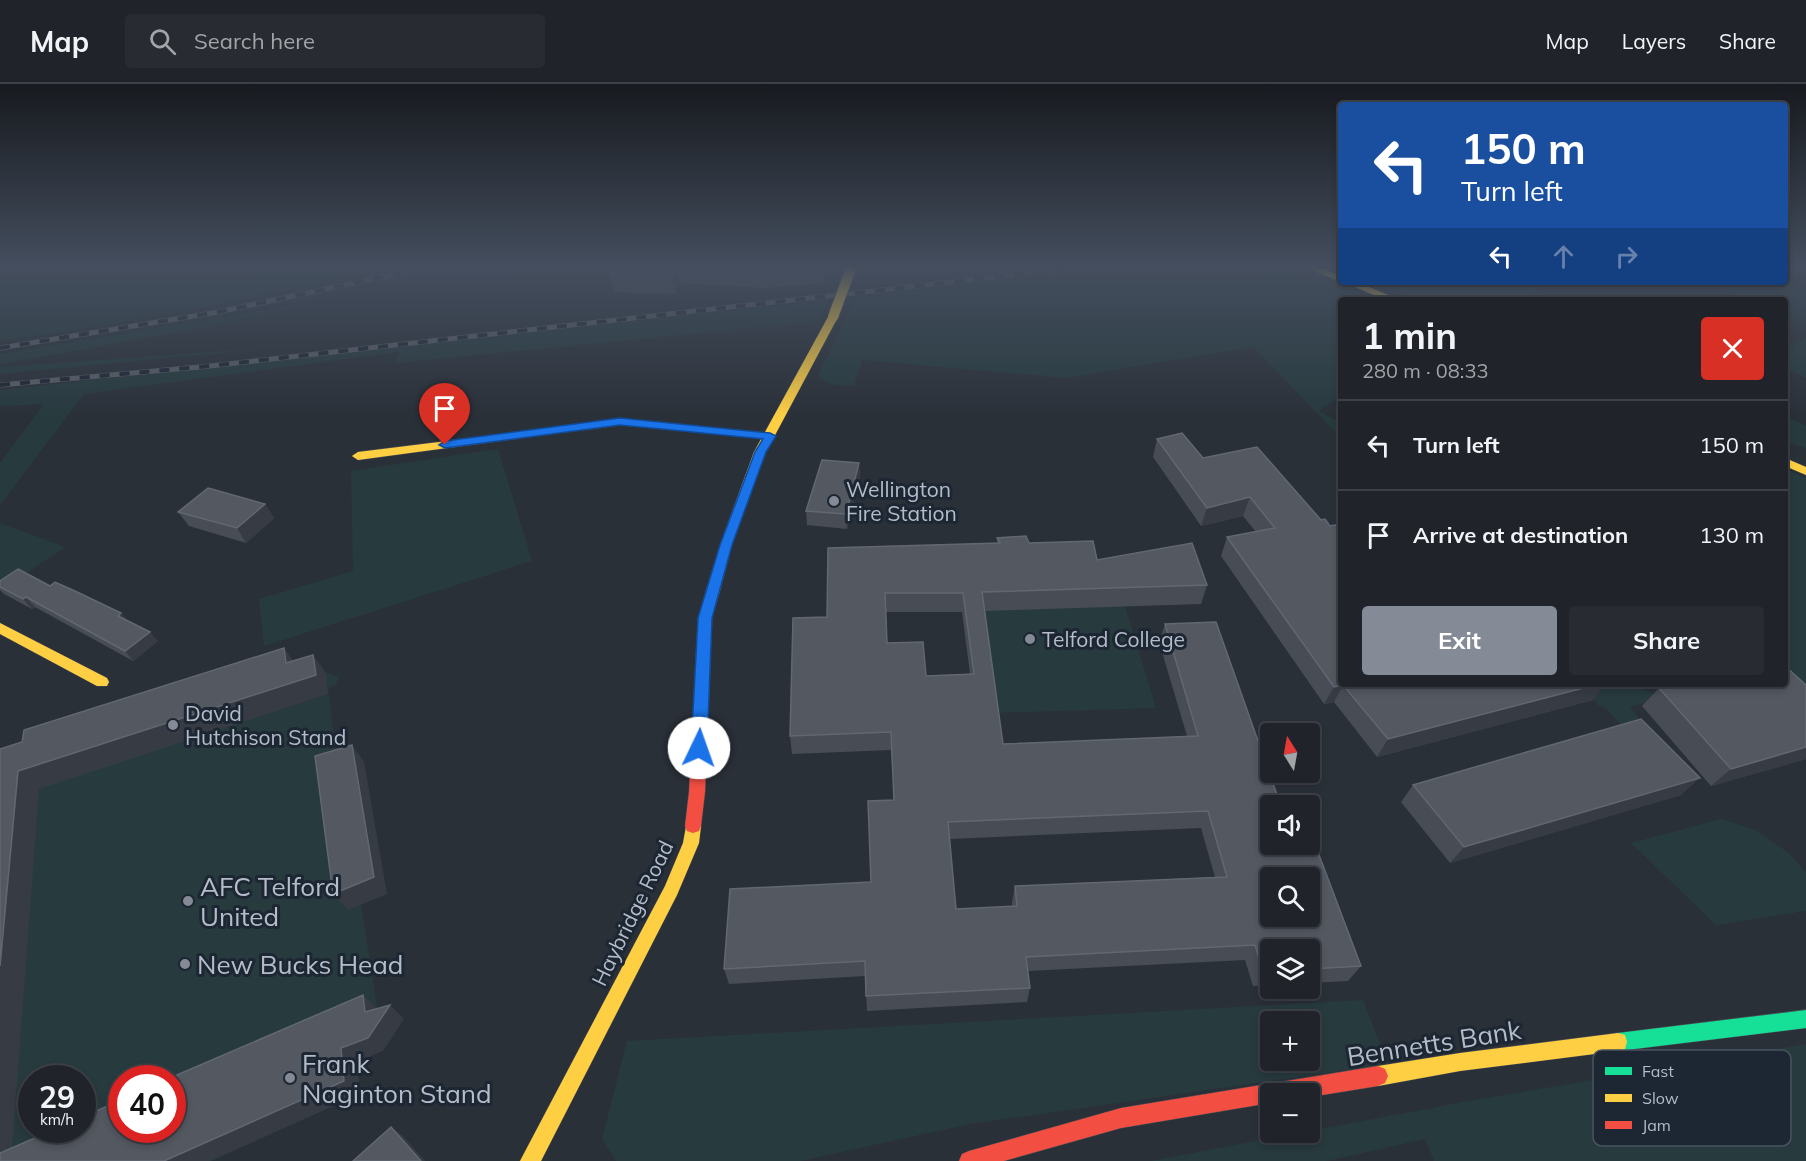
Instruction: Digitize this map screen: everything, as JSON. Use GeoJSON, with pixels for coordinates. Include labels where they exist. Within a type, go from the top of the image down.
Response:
{"type":"FeatureCollection","features":[{"type":"Feature","properties":{"kind":"street","name":"Haybridge Road"},"geometry":{"type":"LineString","coordinates":[[530,1161],[671,890],[691,843],[697,792],[705,618],[726,545],[753,477],[760,452],[833,316]]}},
{"type":"Feature","properties":{"kind":"street"},"geometry":{"type":"LineString","coordinates":[[358,456],[620,422],[770,437]]}},
{"type":"Feature","properties":{"kind":"street"},"geometry":{"type":"LineString","coordinates":[[1788,463],[1806,471]]}},
{"type":"Feature","properties":{"kind":"street"},"geometry":{"type":"LineString","coordinates":[[0,628],[102,682]]}},
{"type":"Feature","properties":{"kind":"street","name":"Bennetts Bank"},"geometry":{"type":"LineString","coordinates":[[969,1161],[1121,1118],[1460,1062],[1806,1020]]}},
{"type":"Feature","properties":{"kind":"green space"},"geometry":{"type":"Polygon","coordinates":[[[0,316],[155,316],[101,326],[0,341],[0,316]]]}},
{"type":"Feature","properties":{"kind":"green space"},"geometry":{"type":"Polygon","coordinates":[[[228,316],[255,316],[209,327],[0,364],[0,354],[228,316]]]}},
{"type":"Feature","properties":{"kind":"green space"},"geometry":{"type":"Polygon","coordinates":[[[679,316],[819,316],[816,322],[395,363],[399,352],[84,394],[0,505],[0,463],[44,404],[0,406],[0,390],[679,316]]]}},
{"type":"Feature","properties":{"kind":"green space"},"geometry":{"type":"Polygon","coordinates":[[[847,316],[1338,316],[1338,397],[1319,411],[1338,421],[1338,435],[1253,347],[1066,378],[862,360],[854,386],[825,382],[818,375],[847,316]]]}},
{"type":"Feature","properties":{"kind":"green space"},"geometry":{"type":"Polygon","coordinates":[[[1788,316],[1788,316],[1806,316],[1806,324],[1788,316]]]}},
{"type":"Feature","properties":{"kind":"green space"},"geometry":{"type":"Polygon","coordinates":[[[1806,338],[1806,378],[1788,369],[1788,347],[1806,338]]]}},
{"type":"Feature","properties":{"kind":"green space"},"geometry":{"type":"Polygon","coordinates":[[[271,348],[0,374],[0,367],[271,348]]]}},
{"type":"Feature","properties":{"kind":"green space"},"geometry":{"type":"Polygon","coordinates":[[[1788,417],[1806,426],[1806,448],[1788,442],[1788,417]]]}},
{"type":"Feature","properties":{"kind":"green space"},"geometry":{"type":"Polygon","coordinates":[[[498,449],[532,561],[264,646],[259,599],[353,571],[351,471],[498,449]]]}},
{"type":"Feature","properties":{"kind":"green space"},"geometry":{"type":"Polygon","coordinates":[[[1788,470],[1806,478],[1806,702],[1788,687],[1788,470]]]}},
{"type":"Feature","properties":{"kind":"green space"},"geometry":{"type":"Polygon","coordinates":[[[0,523],[65,547],[0,591],[0,523]]]}},
{"type":"Feature","properties":{"kind":"green space"},"geometry":{"type":"Polygon","coordinates":[[[1125,606],[1156,708],[994,713],[980,611],[1125,606]]]}},
{"type":"Feature","properties":{"kind":"green space","name":"AFC Telford United"},"geometry":{"type":"Polygon","coordinates":[[[327,673],[340,677],[335,685],[328,688],[338,771],[364,762],[387,894],[361,905],[380,1025],[389,1023],[397,1030],[383,1051],[357,1062],[360,1094],[212,1161],[0,1161],[0,785],[327,673]]]}},
{"type":"Feature","properties":{"kind":"green space"},"geometry":{"type":"Polygon","coordinates":[[[1582,687],[1639,687],[1662,699],[1630,707],[1642,722],[1629,732],[1602,705],[1599,706],[1582,687]]]}},
{"type":"Feature","properties":{"kind":"green space"},"geometry":{"type":"Polygon","coordinates":[[[1721,819],[1756,830],[1790,854],[1806,873],[1806,911],[1716,925],[1631,843],[1721,819]]]}},
{"type":"Feature","properties":{"kind":"green space"},"geometry":{"type":"Polygon","coordinates":[[[1363,1000],[1388,1064],[970,1124],[800,1161],[616,1161],[602,1139],[627,1041],[1363,1000]]]}},
{"type":"Feature","properties":{"kind":"green space"},"geometry":{"type":"Polygon","coordinates":[[[1806,1044],[1806,1161],[1434,1161],[1425,1139],[1327,1161],[1150,1161],[1260,1140],[1260,1143],[1320,1143],[1320,1129],[1593,1080],[1593,1146],[1791,1146],[1791,1050],[1770,1050],[1806,1044]]]}},
{"type":"Feature","properties":{"kind":"building"},"geometry":{"type":"Polygon","coordinates":[[[1182,433],[1203,458],[1257,447],[1321,520],[1325,519],[1330,526],[1338,525],[1338,686],[1334,687],[1227,537],[1275,528],[1250,497],[1207,508],[1157,439],[1182,433]]]}},
{"type":"Feature","properties":{"kind":"building","name":"Wellington Fire Station"},"geometry":{"type":"Polygon","coordinates":[[[822,460],[859,463],[846,514],[806,511],[822,460]]]}},
{"type":"Feature","properties":{"kind":"building"},"geometry":{"type":"Polygon","coordinates":[[[208,488],[265,504],[237,528],[178,512],[208,488]]]}},
{"type":"Feature","properties":{"kind":"building"},"geometry":{"type":"Polygon","coordinates":[[[1026,536],[1029,543],[1093,541],[1097,560],[1192,543],[1207,585],[982,592],[1003,744],[1198,736],[1165,624],[1216,622],[1260,747],[1260,783],[1273,783],[1277,795],[1260,795],[1260,855],[1319,855],[1361,966],[1320,968],[1320,939],[1260,939],[1260,961],[1255,945],[1026,957],[1030,988],[866,996],[865,961],[724,969],[730,889],[871,882],[868,801],[894,800],[891,732],[790,736],[793,618],[827,617],[828,548],[1000,543],[997,538],[1026,536]],[[885,593],[887,643],[923,642],[926,676],[974,674],[963,593],[885,593]],[[1208,811],[948,822],[956,909],[1017,906],[1015,886],[1227,877],[1208,811]]]}},
{"type":"Feature","properties":{"kind":"building"},"geometry":{"type":"Polygon","coordinates":[[[18,569],[50,586],[55,582],[75,591],[121,613],[118,616],[150,632],[125,651],[26,597],[23,599],[0,587],[0,581],[18,569]]]}},
{"type":"Feature","properties":{"kind":"building"},"geometry":{"type":"Polygon","coordinates":[[[284,648],[286,663],[313,655],[316,675],[18,771],[0,966],[0,749],[22,742],[24,730],[284,648]]]}},
{"type":"Feature","properties":{"kind":"building"},"geometry":{"type":"Polygon","coordinates":[[[1788,669],[1806,685],[1806,747],[1731,769],[1659,688],[1788,687],[1788,669]]]}},
{"type":"Feature","properties":{"kind":"building"},"geometry":{"type":"Polygon","coordinates":[[[1345,687],[1587,687],[1388,739],[1345,687]]]}},
{"type":"Feature","properties":{"kind":"building"},"geometry":{"type":"Polygon","coordinates":[[[1641,719],[1700,778],[1464,847],[1413,785],[1641,719]]]}},
{"type":"Feature","properties":{"kind":"building"},"geometry":{"type":"Polygon","coordinates":[[[352,745],[374,877],[333,894],[315,756],[352,745]]]}},
{"type":"Feature","properties":{"kind":"building","name":"Frank Naginton Stand"},"geometry":{"type":"Polygon","coordinates":[[[363,995],[365,1012],[390,1005],[368,1038],[341,1048],[344,1081],[164,1161],[0,1161],[0,1153],[23,1143],[96,1143],[96,1111],[108,1106],[108,1143],[186,1143],[186,1071],[363,995]]]}},
{"type":"Feature","properties":{"kind":"building"},"geometry":{"type":"Polygon","coordinates":[[[391,1127],[421,1161],[353,1161],[391,1127]]]}},
{"type":"Feature","properties":{"kind":"railway"},"geometry":{"type":"LineString","coordinates":[[0,348],[192,316]]}},
{"type":"Feature","properties":{"kind":"railway"},"geometry":{"type":"LineString","coordinates":[[0,385],[210,366],[650,316]]}},
{"type":"Feature","properties":{"kind":"traffic: fast"},"geometry":{"type":"LineString","coordinates":[[585,427],[620,422],[770,436]]}},
{"type":"Feature","properties":{"kind":"traffic: fast"},"geometry":{"type":"LineString","coordinates":[[1618,1042],[1806,1019]]}},
{"type":"Feature","properties":{"kind":"traffic: slow"},"geometry":{"type":"LineString","coordinates":[[712,594],[726,545],[760,452],[833,317]]}},
{"type":"Feature","properties":{"kind":"traffic: slow"},"geometry":{"type":"LineString","coordinates":[[358,456],[585,427]]}},
{"type":"Feature","properties":{"kind":"traffic: slow"},"geometry":{"type":"LineString","coordinates":[[1788,463],[1806,471]]}},
{"type":"Feature","properties":{"kind":"traffic: slow"},"geometry":{"type":"LineString","coordinates":[[0,628],[102,682]]}},
{"type":"Feature","properties":{"kind":"traffic: slow"},"geometry":{"type":"LineString","coordinates":[[530,1161],[671,890],[691,843],[693,826]]}},
{"type":"Feature","properties":{"kind":"traffic: slow"},"geometry":{"type":"LineString","coordinates":[[1378,1076],[1460,1062],[1618,1042]]}},
{"type":"Feature","properties":{"kind":"traffic: jam"},"geometry":{"type":"LineString","coordinates":[[693,826],[697,792],[705,618],[712,594]]}},
{"type":"Feature","properties":{"kind":"traffic: jam"},"geometry":{"type":"LineString","coordinates":[[969,1161],[1121,1118],[1378,1076]]}},
{"type":"Feature","properties":{"kind":"place","name":"Wellington Fire Station"},"geometry":{"type":"Point","coordinates":[834,501]}},
{"type":"Feature","properties":{"kind":"place","name":"Telford College"},"geometry":{"type":"Point","coordinates":[1030,639]}},
{"type":"Feature","properties":{"kind":"place","name":"David Hutchison Stand"},"geometry":{"type":"Point","coordinates":[173,725]}},
{"type":"Feature","properties":{"kind":"place","name":"AFC Telford United"},"geometry":{"type":"Point","coordinates":[188,901]}},
{"type":"Feature","properties":{"kind":"place","name":"New Bucks Head"},"geometry":{"type":"Point","coordinates":[185,964]}},
{"type":"Feature","properties":{"kind":"place","name":"Frank Naginton Stand"},"geometry":{"type":"Point","coordinates":[290,1078]}},
{"type":"Feature","properties":{"kind":"route"},"geometry":{"type":"LineString","coordinates":[[445,445],[620,422],[770,436],[760,452],[752,480],[726,545],[705,618],[699,748]]}}]}
